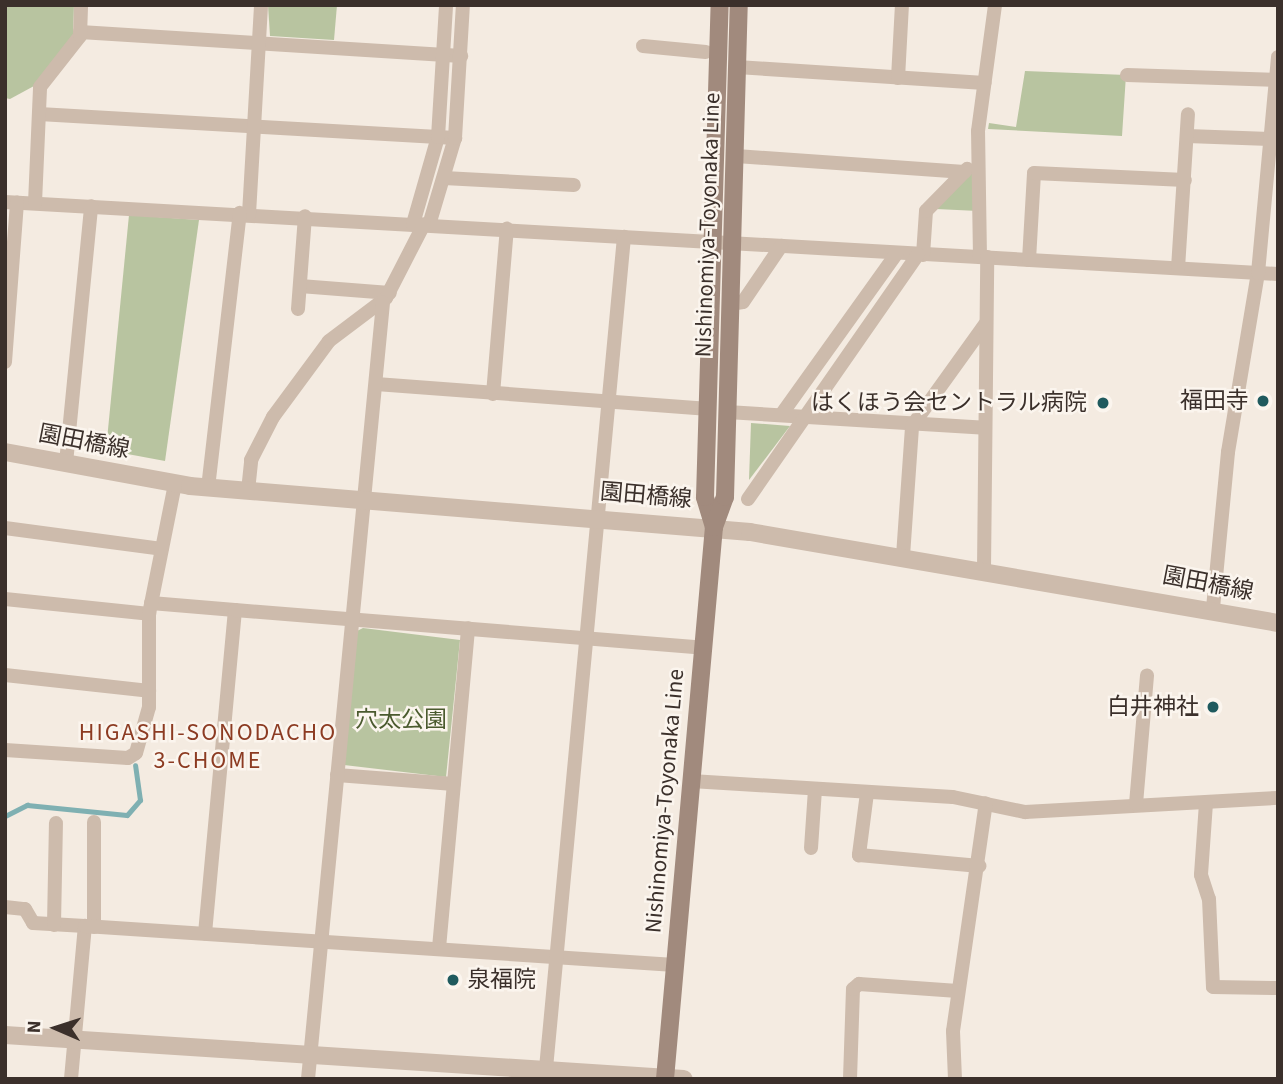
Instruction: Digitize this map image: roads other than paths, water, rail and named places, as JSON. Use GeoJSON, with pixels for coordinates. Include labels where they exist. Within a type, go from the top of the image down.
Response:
{"type":"FeatureCollection","features":[{"type":"Feature","properties":{"kind":"main road","name":"Nishinomiya-Toyonaka Line"},"geometry":{"type":"LineString","coordinates":[[714,527],[705,496],[715,242],[720,5]]}},
{"type":"Feature","properties":{"kind":"main road","name":"Nishinomiya-Toyonaka Line"},"geometry":{"type":"LineString","coordinates":[[665,1078],[714,527],[725,497],[739,5]]}},
{"type":"Feature","properties":{"kind":"street"},"geometry":{"type":"LineString","coordinates":[[35,203],[40,87],[80,32],[81,5]]}},
{"type":"Feature","properties":{"kind":"street"},"geometry":{"type":"LineString","coordinates":[[208,488],[255,126],[261,5]]}},
{"type":"Feature","properties":{"kind":"street"},"geometry":{"type":"LineString","coordinates":[[422,224],[438,137],[446,5]]}},
{"type":"Feature","properties":{"kind":"street"},"geometry":{"type":"LineString","coordinates":[[308,1079],[362,498],[386,298],[444,178],[455,138],[463,5]]}},
{"type":"Feature","properties":{"kind":"street"},"geometry":{"type":"LineString","coordinates":[[898,78],[902,5]]}},
{"type":"Feature","properties":{"kind":"street"},"geometry":{"type":"LineString","coordinates":[[984,569],[986,323],[978,158],[984,83],[995,5]]}},
{"type":"Feature","properties":{"kind":"street"},"geometry":{"type":"LineString","coordinates":[[80,32],[461,56]]}},
{"type":"Feature","properties":{"kind":"street"},"geometry":{"type":"LineString","coordinates":[[643,46],[706,52]]}},
{"type":"Feature","properties":{"kind":"street"},"geometry":{"type":"LineString","coordinates":[[1213,608],[1228,452],[1258,273],[1278,57]]}},
{"type":"Feature","properties":{"kind":"street"},"geometry":{"type":"LineString","coordinates":[[737,67],[984,83]]}},
{"type":"Feature","properties":{"kind":"street"},"geometry":{"type":"LineString","coordinates":[[1126,75],[1276,80]]}},
{"type":"Feature","properties":{"kind":"street"},"geometry":{"type":"LineString","coordinates":[[39,114],[455,138]]}},
{"type":"Feature","properties":{"kind":"street"},"geometry":{"type":"LineString","coordinates":[[1178,268],[1188,114]]}},
{"type":"Feature","properties":{"kind":"street"},"geometry":{"type":"LineString","coordinates":[[1187,136],[1270,139]]}},
{"type":"Feature","properties":{"kind":"street"},"geometry":{"type":"LineString","coordinates":[[736,156],[964,172]]}},
{"type":"Feature","properties":{"kind":"street"},"geometry":{"type":"LineString","coordinates":[[748,499],[921,254],[926,211],[978,158]]}},
{"type":"Feature","properties":{"kind":"street"},"geometry":{"type":"LineString","coordinates":[[1029,260],[1034,173],[1185,180]]}},
{"type":"Feature","properties":{"kind":"street"},"geometry":{"type":"LineString","coordinates":[[444,178],[574,185]]}},
{"type":"Feature","properties":{"kind":"street"},"geometry":{"type":"LineString","coordinates":[[5,362],[11,202],[305,216],[1278,274]]}},
{"type":"Feature","properties":{"kind":"street"},"geometry":{"type":"LineString","coordinates":[[66,464],[91,206]]}},
{"type":"Feature","properties":{"kind":"street"},"geometry":{"type":"LineString","coordinates":[[298,309],[305,216]]}},
{"type":"Feature","properties":{"kind":"street"},"geometry":{"type":"LineString","coordinates":[[493,394],[507,229]]}},
{"type":"Feature","properties":{"kind":"street"},"geometry":{"type":"LineString","coordinates":[[546,1074],[624,237]]}},
{"type":"Feature","properties":{"kind":"street"},"geometry":{"type":"LineString","coordinates":[[730,304],[743,302],[781,246]]}},
{"type":"Feature","properties":{"kind":"street"},"geometry":{"type":"LineString","coordinates":[[781,415],[897,253]]}},
{"type":"Feature","properties":{"kind":"street"},"geometry":{"type":"LineString","coordinates":[[300,286],[386,298]]}},
{"type":"Feature","properties":{"kind":"street"},"geometry":{"type":"LineString","coordinates":[[248,491],[256,449],[316,355],[386,298]]}},
{"type":"Feature","properties":{"kind":"street"},"geometry":{"type":"LineString","coordinates":[[902,556],[912,426],[986,323]]}},
{"type":"Feature","properties":{"kind":"street"},"geometry":{"type":"LineString","coordinates":[[841,331],[857,342]]}},
{"type":"Feature","properties":{"kind":"street"},"geometry":{"type":"LineString","coordinates":[[376,384],[709,409]]}},
{"type":"Feature","properties":{"kind":"street"},"geometry":{"type":"LineString","coordinates":[[727,412],[985,429]]}},
{"type":"Feature","properties":{"kind":"street","name":"園田橋線"},"geometry":{"type":"LineString","coordinates":[[5,452],[208,488],[714,527],[984,569],[1213,608],[1278,623]]}},
{"type":"Feature","properties":{"kind":"street"},"geometry":{"type":"LineString","coordinates":[[5,750],[132,757],[147,728],[150,608],[175,484]]}},
{"type":"Feature","properties":{"kind":"street"},"geometry":{"type":"LineString","coordinates":[[5,528],[162,549]]}},
{"type":"Feature","properties":{"kind":"street"},"geometry":{"type":"LineString","coordinates":[[5,599],[235,610],[586,636],[703,648]]}},
{"type":"Feature","properties":{"kind":"street"},"geometry":{"type":"LineString","coordinates":[[205,934],[235,610]]}},
{"type":"Feature","properties":{"kind":"street"},"geometry":{"type":"LineString","coordinates":[[439,948],[468,628]]}},
{"type":"Feature","properties":{"kind":"street"},"geometry":{"type":"LineString","coordinates":[[5,675],[149,691]]}},
{"type":"Feature","properties":{"kind":"street"},"geometry":{"type":"LineString","coordinates":[[1136,804],[1147,675]]}},
{"type":"Feature","properties":{"kind":"street"},"geometry":{"type":"LineString","coordinates":[[337,775],[454,785]]}},
{"type":"Feature","properties":{"kind":"street"},"geometry":{"type":"LineString","coordinates":[[691,781],[986,803],[1025,812],[1278,798]]}},
{"type":"Feature","properties":{"kind":"street"},"geometry":{"type":"LineString","coordinates":[[811,848],[815,789]]}},
{"type":"Feature","properties":{"kind":"street"},"geometry":{"type":"LineString","coordinates":[[867,793],[859,855],[980,866]]}},
{"type":"Feature","properties":{"kind":"street"},"geometry":{"type":"LineString","coordinates":[[955,1079],[958,990],[980,866],[986,803]]}},
{"type":"Feature","properties":{"kind":"street"},"geometry":{"type":"LineString","coordinates":[[1206,803],[1201,875],[1209,899],[1213,987],[1278,988]]}},
{"type":"Feature","properties":{"kind":"street"},"geometry":{"type":"LineString","coordinates":[[71,1079],[89,927],[94,822]]}},
{"type":"Feature","properties":{"kind":"street"},"geometry":{"type":"LineString","coordinates":[[54,925],[56,823]]}},
{"type":"Feature","properties":{"kind":"street"},"geometry":{"type":"LineString","coordinates":[[5,907],[25,909],[33,923],[54,925],[676,965]]}},
{"type":"Feature","properties":{"kind":"street"},"geometry":{"type":"LineString","coordinates":[[850,1079],[853,989],[859,984],[958,990]]}},
{"type":"Feature","properties":{"kind":"street"},"geometry":{"type":"LineString","coordinates":[[5,1035],[546,1074],[684,1079]]}},
{"type":"Feature","properties":{"kind":"waterway"},"geometry":{"type":"LineString","coordinates":[[5,816],[27,805],[127,815],[140,800],[135,765]]}},
{"type":"Feature","properties":{"kind":"place","name":"福田寺"},"geometry":{"type":"Point","coordinates":[1263,401]}},
{"type":"Feature","properties":{"kind":"place","name":"はくほう会セントラル病院"},"geometry":{"type":"Point","coordinates":[1103,403]}},
{"type":"Feature","properties":{"kind":"place","name":"白井神社"},"geometry":{"type":"Point","coordinates":[1213,707]}},
{"type":"Feature","properties":{"kind":"place","name":"泉福院"},"geometry":{"type":"Point","coordinates":[453,980]}},
{"type":"Feature","properties":{"kind":"district","name":"HIGASHI-SONODACHO 3-CHOME"},"geometry":{"type":"Point","coordinates":[208,747]}},
{"type":"Feature","properties":{"kind":"park label","name":"穴太公園"},"geometry":{"type":"Point","coordinates":[401,720]}}]}
